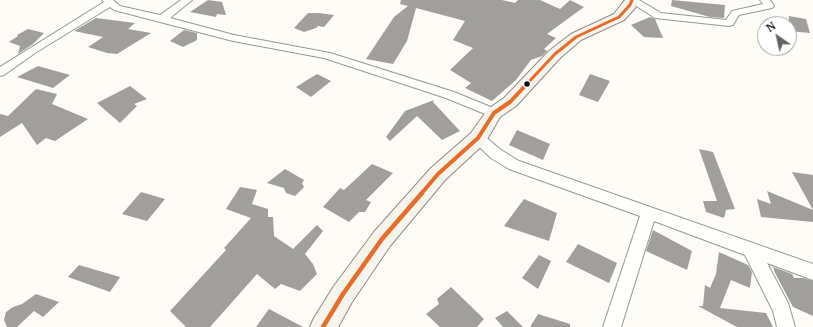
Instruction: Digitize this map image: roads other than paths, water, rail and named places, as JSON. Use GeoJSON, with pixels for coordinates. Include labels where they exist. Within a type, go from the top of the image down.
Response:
{"type":"FeatureCollection","features":[{"type":"Feature","properties":{"kind":"street"},"geometry":{"type":"LineString","coordinates":[[162,19],[186,0]]}},
{"type":"Feature","properties":{"kind":"street"},"geometry":{"type":"LineString","coordinates":[[323,327],[343,294],[382,239],[438,174],[478,138],[494,113],[510,102],[555,54],[576,37],[619,17],[630,5],[632,0],[659,16],[729,22],[735,13],[769,6],[765,0]]}},
{"type":"Feature","properties":{"kind":"street"},"geometry":{"type":"LineString","coordinates":[[0,72],[108,1],[117,8],[233,38],[326,55],[388,73],[443,92],[494,113]]}},
{"type":"Feature","properties":{"kind":"street"},"geometry":{"type":"LineString","coordinates":[[0,60],[11,64]]}},
{"type":"Feature","properties":{"kind":"street"},"geometry":{"type":"LineString","coordinates":[[478,138],[496,154],[514,165],[813,272]]}},
{"type":"Feature","properties":{"kind":"street"},"geometry":{"type":"LineString","coordinates":[[612,327],[649,213]]}},
{"type":"Feature","properties":{"kind":"street"},"geometry":{"type":"LineString","coordinates":[[751,250],[782,309],[786,327]]}}]}
